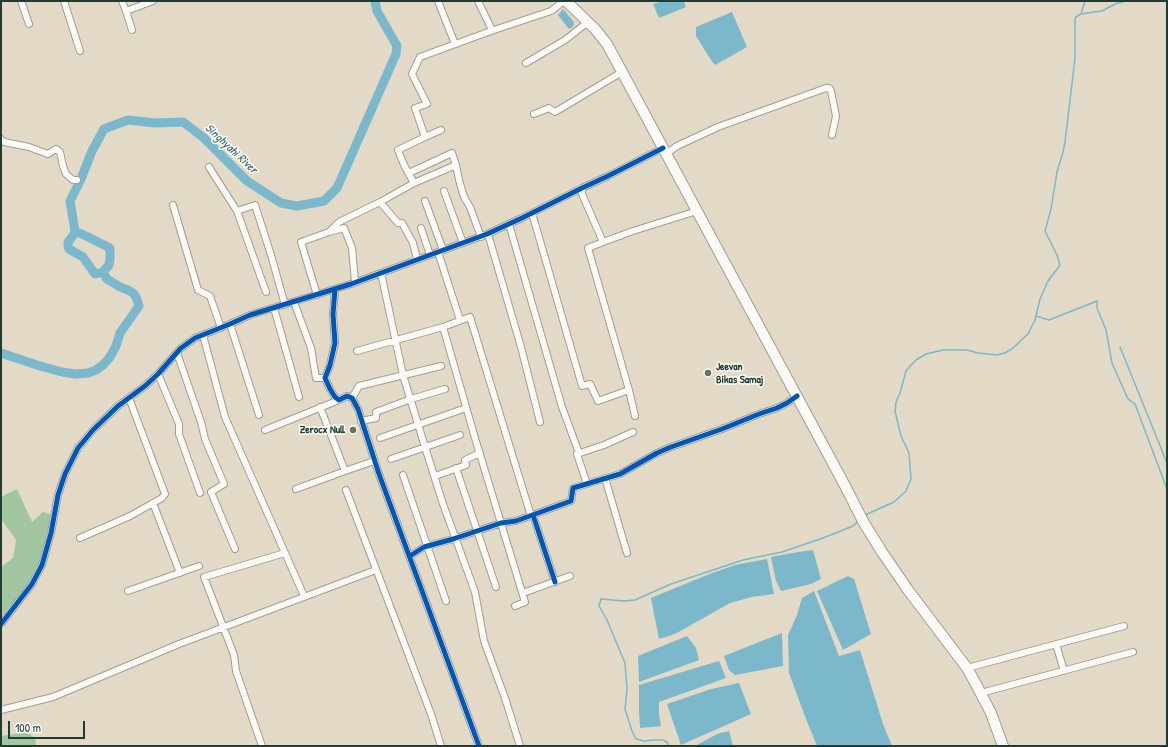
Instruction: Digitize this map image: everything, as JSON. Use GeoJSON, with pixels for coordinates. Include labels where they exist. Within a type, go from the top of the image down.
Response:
{"type":"FeatureCollection","features":[{"type":"Feature","properties":{"kind":"main road"},"geometry":{"type":"LineString","coordinates":[[565,1],[595,29],[606,44],[797,396],[864,523],[908,590],[966,668],[991,713],[1003,746]]}},
{"type":"Feature","properties":{"kind":"street"},"geometry":{"type":"LineString","coordinates":[[21,1],[29,24]]}},
{"type":"Feature","properties":{"kind":"street"},"geometry":{"type":"LineString","coordinates":[[64,1],[80,51]]}},
{"type":"Feature","properties":{"kind":"street"},"geometry":{"type":"LineString","coordinates":[[122,1],[132,30]]}},
{"type":"Feature","properties":{"kind":"street"},"geometry":{"type":"LineString","coordinates":[[126,10],[153,1]]}},
{"type":"Feature","properties":{"kind":"street"},"geometry":{"type":"LineString","coordinates":[[438,1],[455,44]]}},
{"type":"Feature","properties":{"kind":"street"},"geometry":{"type":"LineString","coordinates":[[478,1],[491,30]]}},
{"type":"Feature","properties":{"kind":"street"},"geometry":{"type":"LineString","coordinates":[[425,137],[415,108],[427,104],[412,74],[420,57],[491,30],[551,11],[565,1]]}},
{"type":"Feature","properties":{"kind":"street"},"geometry":{"type":"LineString","coordinates":[[526,63],[565,40],[588,22]]}},
{"type":"Feature","properties":{"kind":"street"},"geometry":{"type":"LineString","coordinates":[[534,114],[550,108],[555,112],[622,72]]}},
{"type":"Feature","properties":{"kind":"street"},"geometry":{"type":"LineString","coordinates":[[1,624],[32,584],[42,565],[51,533],[58,495],[65,474],[78,448],[93,430],[118,406],[158,374],[181,348],[196,338],[250,315],[335,289],[481,237],[582,188],[718,127],[826,88],[829,88],[831,91],[836,116],[832,135]]}},
{"type":"Feature","properties":{"kind":"street"},"geometry":{"type":"LineString","coordinates":[[414,183],[398,150],[441,130]]}},
{"type":"Feature","properties":{"kind":"street"},"geometry":{"type":"LineString","coordinates":[[1,139],[4,142],[29,147],[48,154],[56,149],[60,152],[66,174],[73,180],[77,180]]}},
{"type":"Feature","properties":{"kind":"street"},"geometry":{"type":"LineString","coordinates":[[409,173],[452,153],[464,197],[470,207],[481,237]]}},
{"type":"Feature","properties":{"kind":"street"},"geometry":{"type":"LineString","coordinates":[[329,232],[339,222],[414,183],[456,165]]}},
{"type":"Feature","properties":{"kind":"street"},"geometry":{"type":"LineString","coordinates":[[209,167],[236,212],[266,292]]}},
{"type":"Feature","properties":{"kind":"street"},"geometry":{"type":"LineString","coordinates":[[582,188],[582,194],[604,242]]}},
{"type":"Feature","properties":{"kind":"street"},"geometry":{"type":"LineString","coordinates":[[444,191],[464,243]]}},
{"type":"Feature","properties":{"kind":"street"},"geometry":{"type":"LineString","coordinates":[[425,201],[460,320]]}},
{"type":"Feature","properties":{"kind":"street"},"geometry":{"type":"LineString","coordinates":[[380,202],[398,223],[402,222],[413,243],[417,260]]}},
{"type":"Feature","properties":{"kind":"street"},"geometry":{"type":"LineString","coordinates":[[172,205],[198,290],[210,296],[221,328]]}},
{"type":"Feature","properties":{"kind":"street"},"geometry":{"type":"LineString","coordinates":[[236,212],[255,205],[278,275],[285,305]]}},
{"type":"Feature","properties":{"kind":"street"},"geometry":{"type":"LineString","coordinates":[[635,416],[629,390],[588,248],[633,231],[697,211]]}},
{"type":"Feature","properties":{"kind":"street"},"geometry":{"type":"LineString","coordinates":[[532,213],[582,386],[590,384],[598,401],[629,390]]}},
{"type":"Feature","properties":{"kind":"street"},"geometry":{"type":"LineString","coordinates":[[509,224],[562,408],[579,453],[577,454],[587,484]]}},
{"type":"Feature","properties":{"kind":"street"},"geometry":{"type":"LineString","coordinates":[[316,295],[301,242],[329,232],[344,228],[352,248],[355,282]]}},
{"type":"Feature","properties":{"kind":"street"},"geometry":{"type":"LineString","coordinates":[[421,228],[430,255]]}},
{"type":"Feature","properties":{"kind":"street"},"geometry":{"type":"LineString","coordinates":[[488,234],[521,347],[540,422]]}},
{"type":"Feature","properties":{"kind":"street"},"geometry":{"type":"LineString","coordinates":[[382,273],[403,375],[434,476],[475,592],[484,640],[505,698],[520,746]]}},
{"type":"Feature","properties":{"kind":"street"},"geometry":{"type":"LineString","coordinates":[[335,289],[333,314],[335,343],[330,365],[325,378],[335,397],[339,400]]}},
{"type":"Feature","properties":{"kind":"street"},"geometry":{"type":"LineString","coordinates":[[294,302],[311,348],[316,378],[325,378]]}},
{"type":"Feature","properties":{"kind":"street"},"geometry":{"type":"LineString","coordinates":[[274,308],[299,397]]}},
{"type":"Feature","properties":{"kind":"street"},"geometry":{"type":"LineString","coordinates":[[357,351],[443,327],[470,317],[532,515],[555,582]]}},
{"type":"Feature","properties":{"kind":"street"},"geometry":{"type":"LineString","coordinates":[[230,324],[259,415]]}},
{"type":"Feature","properties":{"kind":"street"},"geometry":{"type":"LineString","coordinates":[[443,327],[466,408],[526,602],[514,606]]}},
{"type":"Feature","properties":{"kind":"street"},"geometry":{"type":"LineString","coordinates":[[203,335],[225,416],[304,596]]}},
{"type":"Feature","properties":{"kind":"street"},"geometry":{"type":"LineString","coordinates":[[177,353],[201,422],[205,439],[224,484],[211,492],[235,549]]}},
{"type":"Feature","properties":{"kind":"street"},"geometry":{"type":"LineString","coordinates":[[352,398],[359,386],[441,366]]}},
{"type":"Feature","properties":{"kind":"street"},"geometry":{"type":"LineString","coordinates":[[158,374],[179,424],[179,434],[200,493]]}},
{"type":"Feature","properties":{"kind":"street"},"geometry":{"type":"LineString","coordinates":[[361,421],[376,418],[376,412],[411,399],[445,389]]}},
{"type":"Feature","properties":{"kind":"street"},"geometry":{"type":"LineString","coordinates":[[266,430],[347,396],[352,398],[358,409],[374,461],[480,746]]}},
{"type":"Feature","properties":{"kind":"street"},"geometry":{"type":"LineString","coordinates":[[410,556],[424,547],[476,530],[501,523],[516,521],[571,501],[573,488],[620,474],[645,459],[672,446],[777,408],[797,396]]}},
{"type":"Feature","properties":{"kind":"street"},"geometry":{"type":"LineString","coordinates":[[80,538],[130,516],[153,504],[165,494],[129,398]]}},
{"type":"Feature","properties":{"kind":"street"},"geometry":{"type":"LineString","coordinates":[[320,407],[345,470]]}},
{"type":"Feature","properties":{"kind":"street"},"geometry":{"type":"LineString","coordinates":[[380,438],[466,408]]}},
{"type":"Feature","properties":{"kind":"street"},"geometry":{"type":"LineString","coordinates":[[579,453],[604,445],[633,432]]}},
{"type":"Feature","properties":{"kind":"street"},"geometry":{"type":"LineString","coordinates":[[391,459],[460,435]]}},
{"type":"Feature","properties":{"kind":"street"},"geometry":{"type":"LineString","coordinates":[[434,476],[466,465],[465,460],[480,453]]}},
{"type":"Feature","properties":{"kind":"street"},"geometry":{"type":"LineString","coordinates":[[296,489],[345,470],[374,461]]}},
{"type":"Feature","properties":{"kind":"street"},"geometry":{"type":"LineString","coordinates":[[456,468],[496,587]]}},
{"type":"Feature","properties":{"kind":"street"},"geometry":{"type":"LineString","coordinates":[[403,476],[446,601]]}},
{"type":"Feature","properties":{"kind":"street"},"geometry":{"type":"LineString","coordinates":[[605,478],[627,553]]}},
{"type":"Feature","properties":{"kind":"street"},"geometry":{"type":"LineString","coordinates":[[346,490],[441,746]]}},
{"type":"Feature","properties":{"kind":"street"},"geometry":{"type":"LineString","coordinates":[[153,504],[180,573]]}},
{"type":"Feature","properties":{"kind":"street"},"geometry":{"type":"LineString","coordinates":[[262,746],[236,671],[234,654],[204,577],[285,553]]}},
{"type":"Feature","properties":{"kind":"street"},"geometry":{"type":"LineString","coordinates":[[128,591],[199,566]]}},
{"type":"Feature","properties":{"kind":"street"},"geometry":{"type":"LineString","coordinates":[[1,710],[53,697],[179,644],[373,571]]}},
{"type":"Feature","properties":{"kind":"street"},"geometry":{"type":"LineString","coordinates":[[523,593],[570,576]]}},
{"type":"Feature","properties":{"kind":"street"},"geometry":{"type":"LineString","coordinates":[[966,668],[1124,626]]}},
{"type":"Feature","properties":{"kind":"street"},"geometry":{"type":"LineString","coordinates":[[1056,644],[1064,671]]}},
{"type":"Feature","properties":{"kind":"street"},"geometry":{"type":"LineString","coordinates":[[981,694],[1133,652]]}},
{"type":"Feature","properties":{"kind":"green space"},"geometry":{"type":"Polygon","coordinates":[[[17,489],[32,522],[43,512],[52,515],[48,536],[39,565],[29,585],[1,616],[1,567],[13,558],[16,540],[1,519],[1,497],[17,489]]]}},
{"type":"Feature","properties":{"kind":"green space"},"geometry":{"type":"Polygon","coordinates":[[[27,732],[35,738],[36,746],[1,746],[1,736],[27,732]]]}},
{"type":"Feature","properties":{"kind":"water"},"geometry":{"type":"Polygon","coordinates":[[[662,1],[684,1],[686,7],[659,18],[653,4],[662,1]]]}},
{"type":"Feature","properties":{"kind":"water"},"geometry":{"type":"Polygon","coordinates":[[[563,9],[574,22],[573,27],[569,29],[558,15],[563,9]]]}},
{"type":"Feature","properties":{"kind":"water"},"geometry":{"type":"Polygon","coordinates":[[[732,12],[747,47],[715,65],[696,36],[696,27],[732,12]]]}},
{"type":"Feature","properties":{"kind":"water"},"geometry":{"type":"Polygon","coordinates":[[[813,550],[821,579],[811,584],[781,591],[776,581],[771,557],[813,550]]]}},
{"type":"Feature","properties":{"kind":"water"},"geometry":{"type":"Polygon","coordinates":[[[767,559],[774,594],[752,597],[730,603],[675,634],[659,639],[651,598],[735,565],[767,559]]]}},
{"type":"Feature","properties":{"kind":"water"},"geometry":{"type":"Polygon","coordinates":[[[848,576],[854,579],[871,634],[843,650],[817,591],[848,576]]]}},
{"type":"Feature","properties":{"kind":"water"},"geometry":{"type":"Polygon","coordinates":[[[814,591],[839,656],[860,650],[883,724],[892,746],[817,746],[789,673],[788,635],[797,615],[802,598],[814,591]]]}},
{"type":"Feature","properties":{"kind":"water"},"geometry":{"type":"Polygon","coordinates":[[[782,633],[783,666],[735,675],[729,670],[724,656],[782,633]]]}},
{"type":"Feature","properties":{"kind":"water"},"geometry":{"type":"Polygon","coordinates":[[[687,636],[696,648],[699,660],[639,682],[638,656],[687,636]]]}},
{"type":"Feature","properties":{"kind":"water"},"geometry":{"type":"Polygon","coordinates":[[[719,661],[726,678],[659,702],[661,726],[640,728],[639,685],[719,661]]]}},
{"type":"Feature","properties":{"kind":"water"},"geometry":{"type":"Polygon","coordinates":[[[739,683],[751,714],[681,745],[667,704],[711,689],[739,683]]]}},
{"type":"Feature","properties":{"kind":"water"},"geometry":{"type":"Polygon","coordinates":[[[729,731],[733,746],[695,746],[717,734],[729,731]]]}},
{"type":"Feature","properties":{"kind":"waterway","name":"Singhyahi River"},"geometry":{"type":"LineString","coordinates":[[1,353],[62,372],[75,374],[88,373],[103,365],[110,357],[116,346],[120,333],[139,306],[133,293],[107,279],[103,272],[109,265],[110,248],[75,231],[70,201],[81,179],[92,151],[104,129],[128,120],[156,123],[183,122],[204,138],[247,181],[281,203],[297,206],[324,201],[337,188],[396,54],[397,46],[377,11],[375,1]]}},
{"type":"Feature","properties":{"kind":"waterway"},"geometry":{"type":"LineString","coordinates":[[1081,14],[1085,1]]}},
{"type":"Feature","properties":{"kind":"waterway"},"geometry":{"type":"LineString","coordinates":[[865,515],[894,502],[906,491],[911,479],[909,453],[901,436],[895,411],[896,402],[906,371],[911,365],[926,354],[943,350],[967,350],[997,355],[1005,353],[1013,348],[1028,334],[1035,320],[1040,299],[1048,281],[1060,265],[1057,255],[1045,231],[1051,209],[1057,172],[1065,142],[1075,58],[1075,19],[1081,14],[1102,11],[1115,4],[1126,1]]}},
{"type":"Feature","properties":{"kind":"waterway","name":"Singhyahi River"},"geometry":{"type":"LineString","coordinates":[[75,231],[68,242],[69,249],[83,257],[95,274],[103,272]]}},
{"type":"Feature","properties":{"kind":"waterway"},"geometry":{"type":"LineString","coordinates":[[1036,316],[1049,320],[1097,301],[1097,308],[1106,330],[1112,363],[1128,399],[1135,404],[1167,489]]}},
{"type":"Feature","properties":{"kind":"waterway"},"geometry":{"type":"LineString","coordinates":[[1120,347],[1167,463]]}},
{"type":"Feature","properties":{"kind":"waterway"},"geometry":{"type":"LineString","coordinates":[[668,746],[668,743],[663,740],[644,741],[636,739],[632,731],[625,709],[627,689],[625,663],[607,620],[599,606],[601,599],[624,601],[635,600],[671,584],[743,560],[782,552],[823,538],[853,526],[859,520]]}},
{"type":"Feature","properties":{"kind":"cycle path"},"geometry":{"type":"LineString","coordinates":[[1,624],[32,584],[42,565],[51,533],[58,495],[65,474],[78,448],[93,430],[118,406],[145,386],[158,374],[181,348],[195,338],[250,315],[351,284],[487,234],[663,148]]}},
{"type":"Feature","properties":{"kind":"cycle path"},"geometry":{"type":"LineString","coordinates":[[335,289],[333,314],[335,343],[330,365],[325,378],[335,397],[339,400],[347,396],[352,398],[358,409],[379,474],[479,746]]}},
{"type":"Feature","properties":{"kind":"cycle path"},"geometry":{"type":"LineString","coordinates":[[410,556],[424,547],[501,523],[516,521],[571,501],[573,488],[620,474],[657,453],[777,408],[797,396]]}},
{"type":"Feature","properties":{"kind":"cycle path"},"geometry":{"type":"LineString","coordinates":[[533,515],[555,582]]}},
{"type":"Feature","properties":{"kind":"place","name":"Jeevan Bikas Samaj"},"geometry":{"type":"Point","coordinates":[708,373]}},
{"type":"Feature","properties":{"kind":"place","name":"Zerocx Null"},"geometry":{"type":"Point","coordinates":[353,430]}}]}
